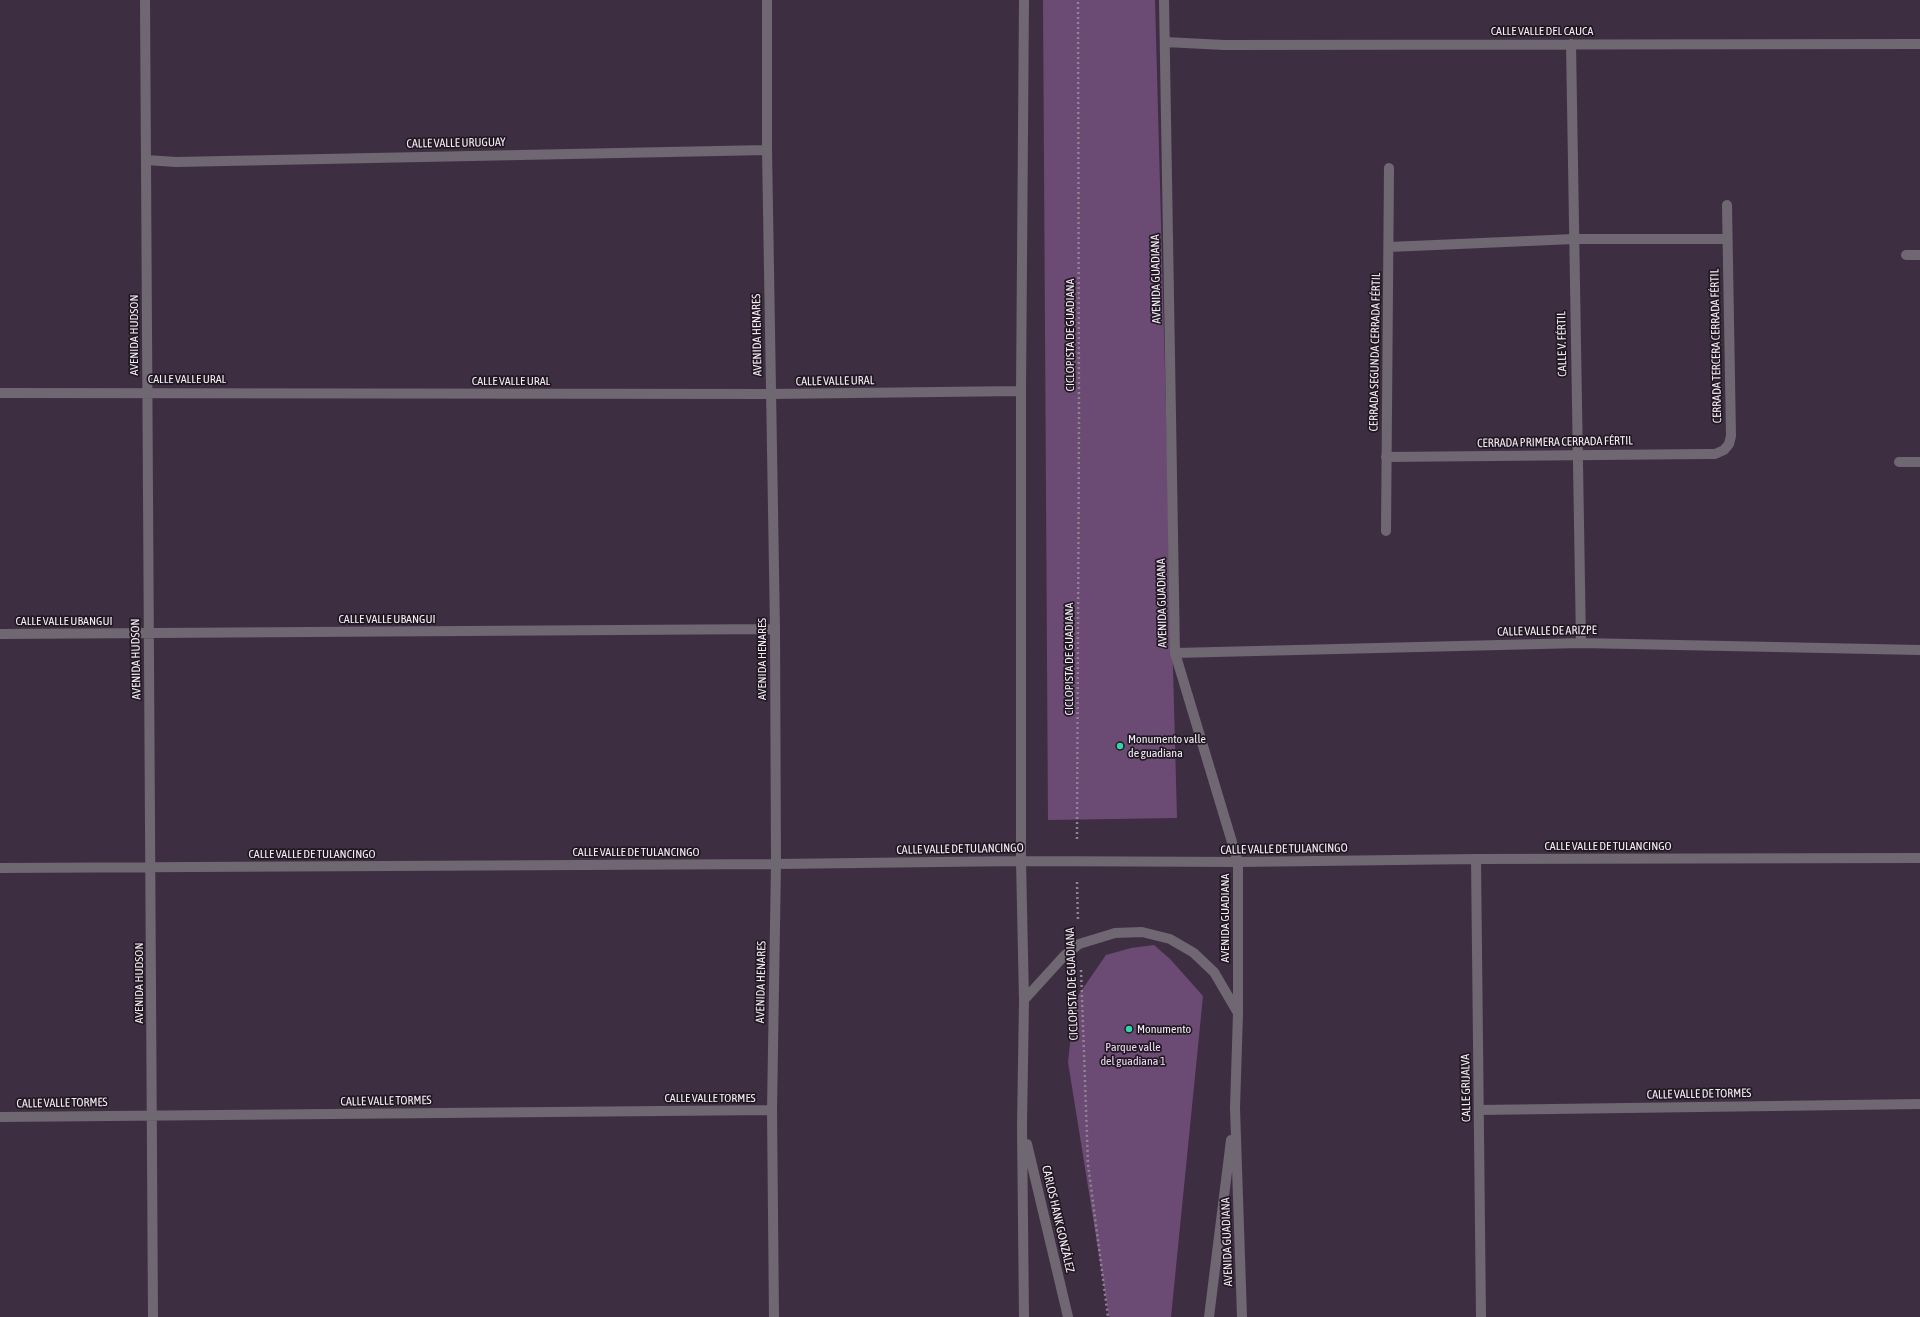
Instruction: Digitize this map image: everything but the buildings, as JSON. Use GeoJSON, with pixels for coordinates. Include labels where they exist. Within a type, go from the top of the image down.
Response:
{"type":"FeatureCollection","features":[{"type":"Feature","properties":{"kind":"street","name":"AVENIDA HUDSON"},"geometry":{"type":"LineString","coordinates":[[145,0],[148,634],[153,1115],[153,1317]]}},
{"type":"Feature","properties":{"kind":"street","name":"AVENIDA HENARES"},"geometry":{"type":"LineString","coordinates":[[767,0],[767,150],[775,628],[776,864],[772,1110],[774,1317]]}},
{"type":"Feature","properties":{"kind":"street"},"geometry":{"type":"LineString","coordinates":[[1024,0],[1021,391],[1021,861],[1024,1000],[1022,1126],[1024,1317]]}},
{"type":"Feature","properties":{"kind":"street","name":"AVENIDA GUADIANA"},"geometry":{"type":"LineString","coordinates":[[1164,0],[1175,653],[1238,862],[1238,1013],[1235,1108],[1242,1317]]}},
{"type":"Feature","properties":{"kind":"street","name":"CALLE VALLE DEL CAUCA"},"geometry":{"type":"LineString","coordinates":[[1165,42],[1224,45],[1920,44]]}},
{"type":"Feature","properties":{"kind":"street","name":"CALLE V. FÉRTIL"},"geometry":{"type":"LineString","coordinates":[[1571,44],[1581,643]]}},
{"type":"Feature","properties":{"kind":"street","name":"CALLE VALLE URUGUAY"},"geometry":{"type":"LineString","coordinates":[[146,160],[184,162],[767,150]]}},
{"type":"Feature","properties":{"kind":"street","name":"CERRADA SEGUNDA CERRADA FÉRTIL"},"geometry":{"type":"LineString","coordinates":[[1386,531],[1389,168]]}},
{"type":"Feature","properties":{"kind":"street","name":"CERRADA TERCERA CERRADA FÉRTIL"},"geometry":{"type":"LineString","coordinates":[[1724,450],[1729,444],[1731,436],[1727,205]]}},
{"type":"Feature","properties":{"kind":"street"},"geometry":{"type":"LineString","coordinates":[[1389,247],[1574,239],[1727,239]]}},
{"type":"Feature","properties":{"kind":"street"},"geometry":{"type":"LineString","coordinates":[[1906,255],[1920,255]]}},
{"type":"Feature","properties":{"kind":"street","name":"CALLE VALLE URAL"},"geometry":{"type":"LineString","coordinates":[[0,393],[771,394],[1021,391]]}},
{"type":"Feature","properties":{"kind":"street","name":"CERRADA PRIMERA CERRADA FÉRTIL"},"geometry":{"type":"LineString","coordinates":[[1386,457],[1577,454],[1715,454],[1724,450]]}},
{"type":"Feature","properties":{"kind":"street"},"geometry":{"type":"LineString","coordinates":[[1899,462],[1920,462]]}},
{"type":"Feature","properties":{"kind":"street","name":"CALLE VALLE UBANGUI"},"geometry":{"type":"LineString","coordinates":[[0,634],[775,628]]}},
{"type":"Feature","properties":{"kind":"street","name":"CALLE VALLE DE ARIZPE"},"geometry":{"type":"LineString","coordinates":[[1175,653],[1581,643],[1920,650]]}},
{"type":"Feature","properties":{"kind":"street","name":"CALLE VALLE DE TULANCINGO"},"geometry":{"type":"LineString","coordinates":[[0,868],[776,864],[1021,861],[1238,862],[1476,859],[1920,858]]}},
{"type":"Feature","properties":{"kind":"street","name":"CALLE GRIJALVA"},"geometry":{"type":"LineString","coordinates":[[1476,859],[1481,1317]]}},
{"type":"Feature","properties":{"kind":"street"},"geometry":{"type":"LineString","coordinates":[[1024,1000],[1064,956],[1079,944],[1114,933],[1142,932],[1170,939],[1194,953],[1214,972],[1238,1013]]}},
{"type":"Feature","properties":{"kind":"street","name":"CALLE VALLE DE TORMES"},"geometry":{"type":"LineString","coordinates":[[1479,1110],[1920,1104]]}},
{"type":"Feature","properties":{"kind":"street"},"geometry":{"type":"LineString","coordinates":[[1209,1317],[1235,1108]]}},
{"type":"Feature","properties":{"kind":"street","name":"CALLE VALLE TORMES"},"geometry":{"type":"LineString","coordinates":[[0,1117],[772,1110]]}},
{"type":"Feature","properties":{"kind":"street","name":"CARLOS HANK GONZÁLEZ"},"geometry":{"type":"LineString","coordinates":[[1022,1126],[1068,1317]]}},
{"type":"Feature","properties":{"kind":"path","name":"CICLOPISTA DE GUADIANA"},"geometry":{"type":"LineString","coordinates":[[1078,0],[1079,422],[1077,861],[1088,1164],[1108,1317]]}},
{"type":"Feature","properties":{"kind":"green space"},"geometry":{"type":"Polygon","coordinates":[[[1043,0],[1155,0],[1177,818],[1048,820],[1043,0]]]}},
{"type":"Feature","properties":{"kind":"green space","name":"Parque valle del guadiana 1"},"geometry":{"type":"Polygon","coordinates":[[[1154,945],[1170,959],[1203,996],[1171,1317],[1109,1317],[1068,1062],[1075,1000],[1106,955],[1131,948],[1154,945]]]}},
{"type":"Feature","properties":{"kind":"place","name":"Monumento valle de guadiana"},"geometry":{"type":"Point","coordinates":[1120,746]}},
{"type":"Feature","properties":{"kind":"place","name":"Monumento"},"geometry":{"type":"Point","coordinates":[1129,1029]}}]}
